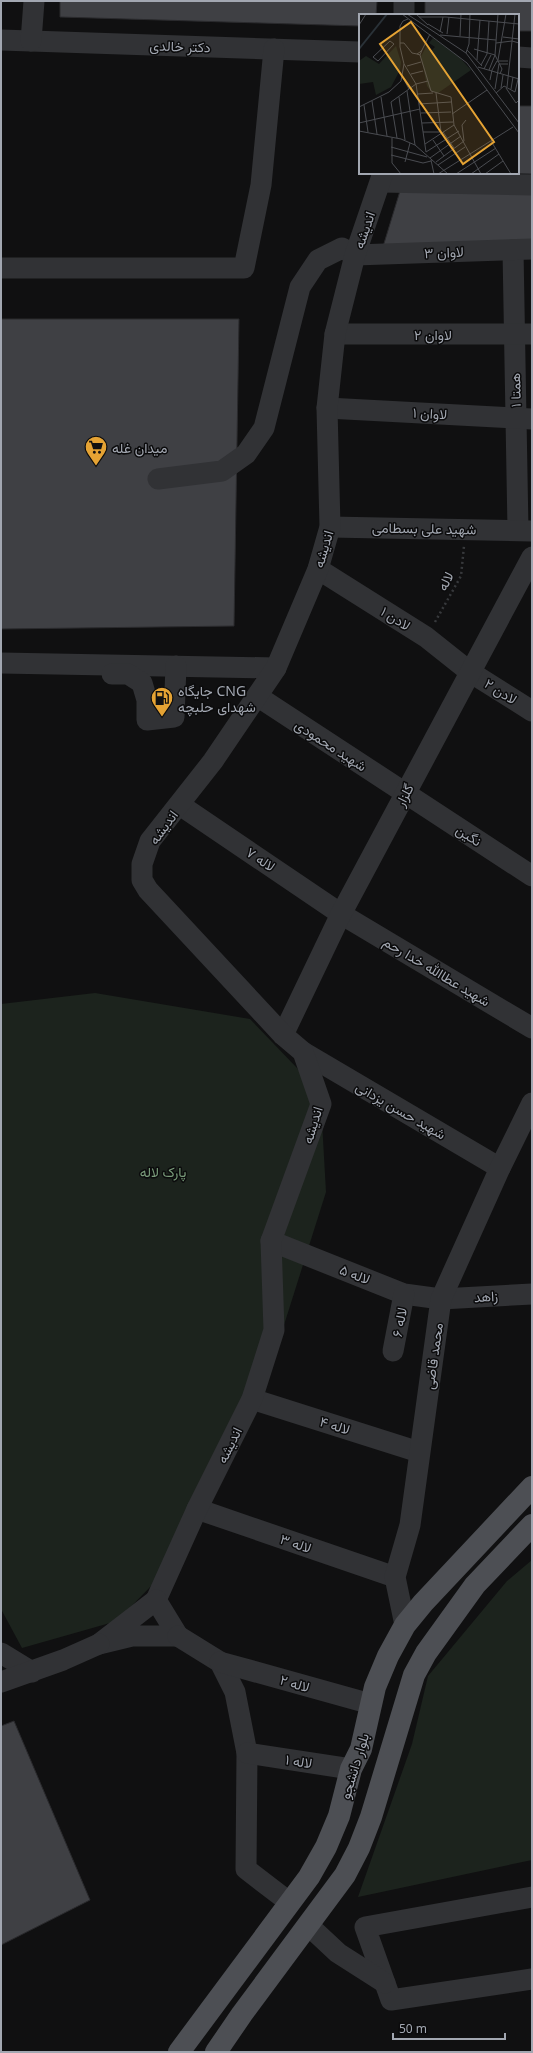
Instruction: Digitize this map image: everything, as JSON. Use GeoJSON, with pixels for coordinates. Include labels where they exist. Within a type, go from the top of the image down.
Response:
{"type":"FeatureCollection","features":[{"type":"Feature","properties":{"kind":"main road","name":"بلوار دانشجو"},"geometry":{"type":"LineString","coordinates":[[180,2052],[309,1876],[326,1847],[339,1816],[351,1769],[361,1749],[375,1687],[388,1656],[405,1625],[423,1603],[532,1487]]}},
{"type":"Feature","properties":{"kind":"main road"},"geometry":{"type":"LineString","coordinates":[[216,2052],[344,1875],[359,1848],[372,1817],[414,1675],[426,1653],[475,1585],[532,1525]]}},
{"type":"Feature","properties":{"kind":"main road"},"geometry":{"type":"LineString","coordinates":[[289,1902],[310,1923]]}},
{"type":"Feature","properties":{"kind":"street"},"geometry":{"type":"LineString","coordinates":[[32,41],[34,1]]}},
{"type":"Feature","properties":{"kind":"street"},"geometry":{"type":"LineString","coordinates":[[404,1],[404,14]]}},
{"type":"Feature","properties":{"kind":"street","name":"دکتر خالدی"},"geometry":{"type":"LineString","coordinates":[[1,40],[359,52]]}},
{"type":"Feature","properties":{"kind":"street"},"geometry":{"type":"LineString","coordinates":[[1,268],[244,268],[261,185],[274,49]]}},
{"type":"Feature","properties":{"kind":"street"},"geometry":{"type":"LineString","coordinates":[[519,57],[532,58]]}},
{"type":"Feature","properties":{"kind":"street"},"geometry":{"type":"LineString","coordinates":[[382,177],[532,186]]}},
{"type":"Feature","properties":{"kind":"street","name":"اندیشه"},"geometry":{"type":"LineString","coordinates":[[156,1600],[197,1509],[252,1399],[274,1330],[271,1241],[320,1104],[302,1052],[283,1035],[148,890],[142,880],[142,864],[150,841],[180,805],[213,761],[276,668],[318,569],[330,526],[327,408],[335,334],[355,255],[382,177]]}},
{"type":"Feature","properties":{"kind":"street","name":"لاوان ۳"},"geometry":{"type":"LineString","coordinates":[[158,479],[222,471],[246,454],[264,428],[300,287],[318,260],[342,248],[355,255],[522,249]]}},
{"type":"Feature","properties":{"kind":"street","name":"همتا ۱"},"geometry":{"type":"LineString","coordinates":[[517,530],[524,418],[522,249]]}},
{"type":"Feature","properties":{"kind":"street","name":"لاوان ۲"},"geometry":{"type":"LineString","coordinates":[[335,334],[523,334]]}},
{"type":"Feature","properties":{"kind":"street","name":"لاوان ۱"},"geometry":{"type":"LineString","coordinates":[[327,408],[524,418]]}},
{"type":"Feature","properties":{"kind":"street","name":"شهید علی بسطامی"},"geometry":{"type":"LineString","coordinates":[[330,526],[517,530]]}},
{"type":"Feature","properties":{"kind":"street"},"geometry":{"type":"LineString","coordinates":[[517,530],[532,550]]}},
{"type":"Feature","properties":{"kind":"street","name":"گلزار"},"geometry":{"type":"LineString","coordinates":[[283,1035],[342,914],[532,557]]}},
{"type":"Feature","properties":{"kind":"street","name":"لادن ۱"},"geometry":{"type":"LineString","coordinates":[[318,569],[426,637],[470,672]]}},
{"type":"Feature","properties":{"kind":"street"},"geometry":{"type":"LineString","coordinates":[[1,664],[276,668]]}},
{"type":"Feature","properties":{"kind":"street"},"geometry":{"type":"LineString","coordinates":[[1,675],[128,674],[142,683],[147,700],[147,720],[174,717],[176,666]]}},
{"type":"Feature","properties":{"kind":"street","name":"لادن ۲"},"geometry":{"type":"LineString","coordinates":[[470,672],[532,711]]}},
{"type":"Feature","properties":{"kind":"street","name":"شهید محمودی"},"geometry":{"type":"LineString","coordinates":[[257,696],[405,794]]}},
{"type":"Feature","properties":{"kind":"street","name":"نگین"},"geometry":{"type":"LineString","coordinates":[[405,794],[532,876]]}},
{"type":"Feature","properties":{"kind":"street","name":"لاله ۷"},"geometry":{"type":"LineString","coordinates":[[180,805],[342,914]]}},
{"type":"Feature","properties":{"kind":"street","name":"شهید عطاالله خدا رحم"},"geometry":{"type":"LineString","coordinates":[[342,914],[532,1028]]}},
{"type":"Feature","properties":{"kind":"street","name":"شهید حسن یزدانی"},"geometry":{"type":"LineString","coordinates":[[302,1052],[500,1168]]}},
{"type":"Feature","properties":{"kind":"street","name":"محمد قاضی"},"geometry":{"type":"LineString","coordinates":[[405,1625],[395,1577],[410,1525],[441,1299],[500,1168],[532,1103]]}},
{"type":"Feature","properties":{"kind":"street","name":"لاله ۵"},"geometry":{"type":"LineString","coordinates":[[271,1241],[404,1294],[441,1299]]}},
{"type":"Feature","properties":{"kind":"street","name":"لاله ۶"},"geometry":{"type":"LineString","coordinates":[[393,1351],[404,1294]]}},
{"type":"Feature","properties":{"kind":"street","name":"زاهد"},"geometry":{"type":"LineString","coordinates":[[441,1299],[532,1294]]}},
{"type":"Feature","properties":{"kind":"street","name":"لاله ۴"},"geometry":{"type":"LineString","coordinates":[[252,1399],[419,1452]]}},
{"type":"Feature","properties":{"kind":"street","name":"لاله ۳"},"geometry":{"type":"LineString","coordinates":[[197,1509],[395,1577]]}},
{"type":"Feature","properties":{"kind":"street"},"geometry":{"type":"LineString","coordinates":[[99,1644],[156,1600],[178,1636]]}},
{"type":"Feature","properties":{"kind":"street"},"geometry":{"type":"LineString","coordinates":[[1,1682],[32,1672],[99,1644],[132,1636],[178,1636]]}},
{"type":"Feature","properties":{"kind":"street","name":"لاله ۲"},"geometry":{"type":"LineString","coordinates":[[178,1636],[220,1662],[371,1704]]}},
{"type":"Feature","properties":{"kind":"street"},"geometry":{"type":"LineString","coordinates":[[1,1653],[32,1672]]}},
{"type":"Feature","properties":{"kind":"street"},"geometry":{"type":"LineString","coordinates":[[220,1662],[235,1692],[247,1753],[246,1869],[289,1902]]}},
{"type":"Feature","properties":{"kind":"street","name":"لاله ۱"},"geometry":{"type":"LineString","coordinates":[[247,1753],[351,1769]]}},
{"type":"Feature","properties":{"kind":"street"},"geometry":{"type":"LineString","coordinates":[[532,1897],[365,1927],[391,2000],[532,1979]]}},
{"type":"Feature","properties":{"kind":"street"},"geometry":{"type":"LineString","coordinates":[[310,1923],[377,1962]]}},
{"type":"Feature","properties":{"kind":"street"},"geometry":{"type":"LineString","coordinates":[[310,1923],[338,1953],[385,1983]]}},
{"type":"Feature","properties":{"kind":"path","name":"لاله"},"geometry":{"type":"LineString","coordinates":[[426,637],[461,576],[466,529]]}},
{"type":"Feature","properties":{"kind":"green space","name":"پارک لاله"},"geometry":{"type":"Polygon","coordinates":[[[95,993],[250,1019],[297,1068],[321,1104],[326,1192],[284,1325],[153,1584],[117,1621],[22,1648],[1,1609],[1,1004],[95,993]]]}},
{"type":"Feature","properties":{"kind":"green space"},"geometry":{"type":"Polygon","coordinates":[[[532,1560],[532,1860],[358,1897],[412,1744],[428,1676],[507,1581],[532,1560]]]}},
{"type":"Feature","properties":{"kind":"building"},"geometry":{"type":"Polygon","coordinates":[[[60,1],[377,1],[376,14],[359,14],[359,26],[60,17],[60,1]]]}},
{"type":"Feature","properties":{"kind":"building"},"geometry":{"type":"Polygon","coordinates":[[[425,1],[532,1],[532,31],[519,31],[519,14],[425,14],[425,1]]]}},
{"type":"Feature","properties":{"kind":"building"},"geometry":{"type":"Polygon","coordinates":[[[519,106],[532,106],[532,174],[519,174],[519,106]]]}},
{"type":"Feature","properties":{"kind":"building"},"geometry":{"type":"Polygon","coordinates":[[[400,191],[532,194],[532,245],[382,250],[400,191]]]}},
{"type":"Feature","properties":{"kind":"building"},"geometry":{"type":"Polygon","coordinates":[[[1,319],[239,319],[234,626],[1,629],[1,319]]]}},
{"type":"Feature","properties":{"kind":"building"},"geometry":{"type":"Polygon","coordinates":[[[14,1721],[90,1900],[1,1945],[1,1726],[14,1721]]]}},
{"type":"Feature","properties":{"kind":"place","name":"میدان غله"},"geometry":{"type":"Point","coordinates":[96,466]}},
{"type":"Feature","properties":{"kind":"place","name":"جایگاه CNG شهدای حلبچه"},"geometry":{"type":"Point","coordinates":[162,718]}}]}
